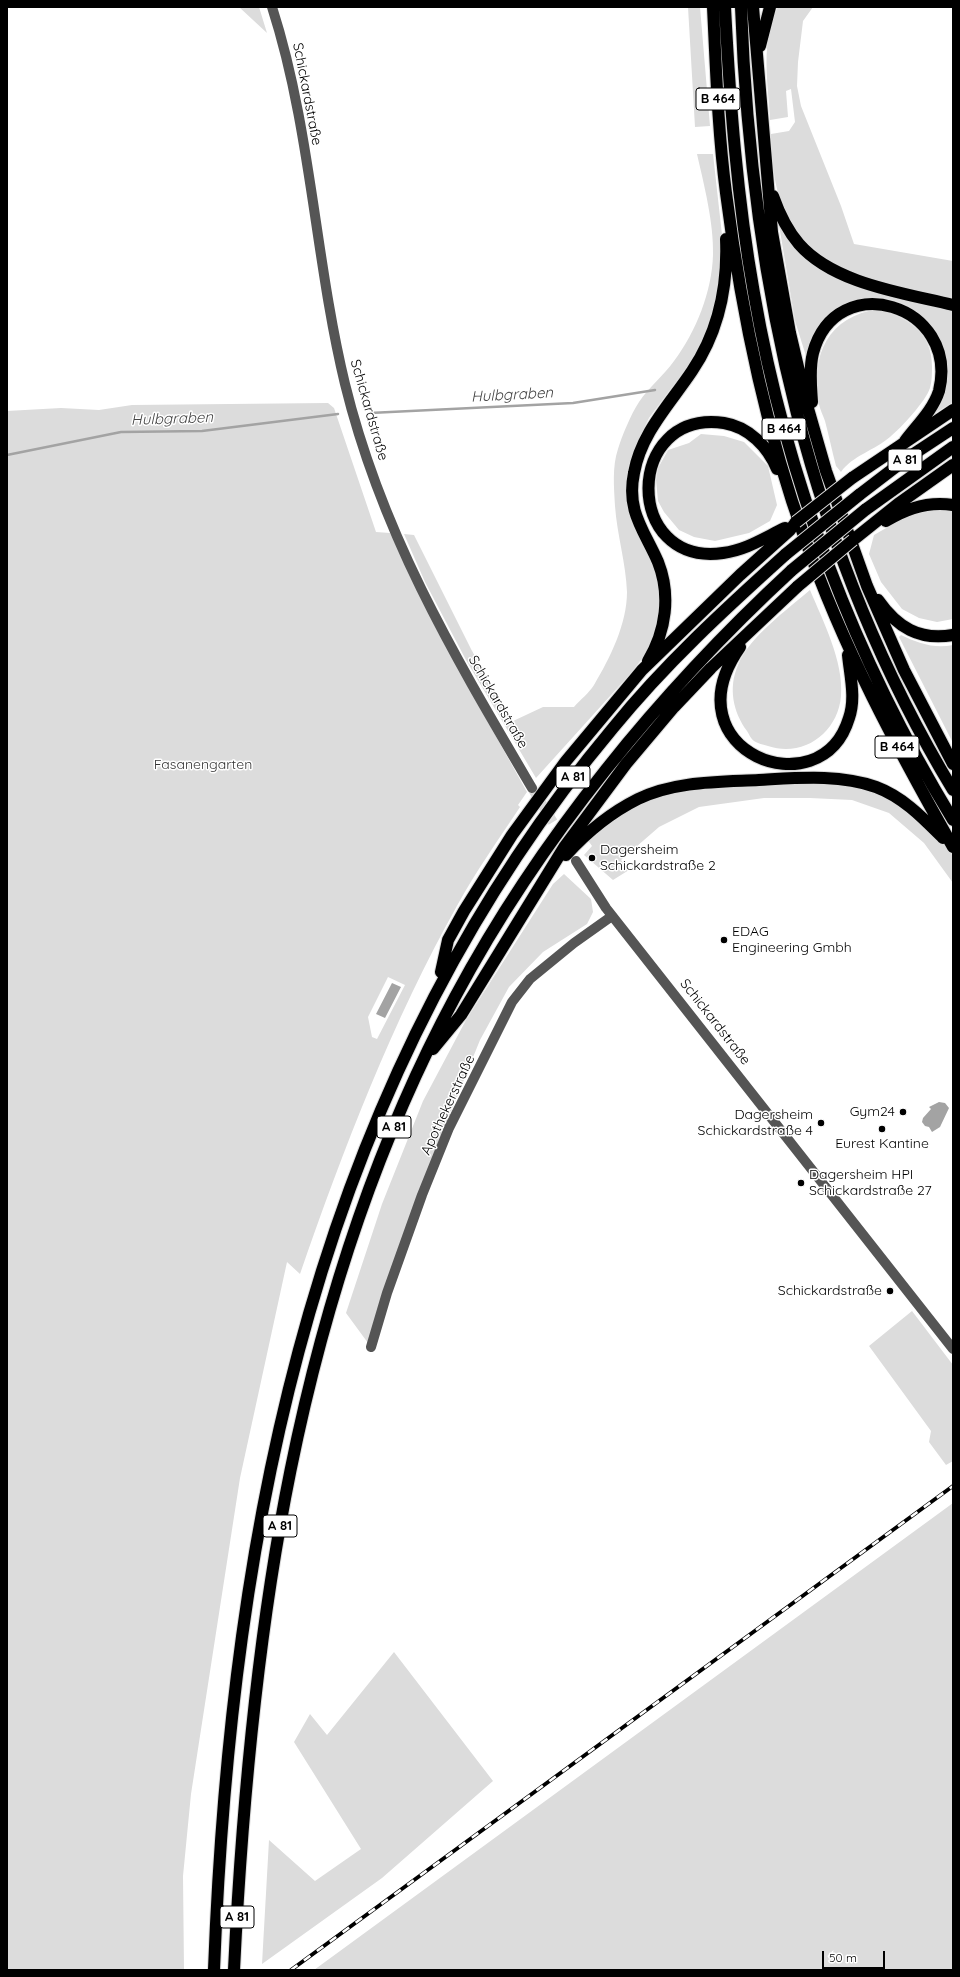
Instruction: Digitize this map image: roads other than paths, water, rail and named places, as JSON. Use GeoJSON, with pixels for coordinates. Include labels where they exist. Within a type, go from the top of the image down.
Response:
{"type":"FeatureCollection","features":[{"type":"Feature","properties":{"kind":"highway","name":"B 464"},"geometry":{"type":"LineString","coordinates":[[713,7],[725,191],[750,342],[768,417],[792,499],[817,574],[846,644],[892,738],[953,848]]}},
{"type":"Feature","properties":{"kind":"highway","name":"B 464"},"geometry":{"type":"LineString","coordinates":[[725,7],[734,144],[746,249],[766,353],[786,434],[816,532],[852,625],[904,733],[953,820]]}},
{"type":"Feature","properties":{"kind":"highway","name":"B 464"},"geometry":{"type":"LineString","coordinates":[[741,7],[750,144],[757,213],[773,312],[799,423],[828,518],[864,614],[912,716],[953,790]]}},
{"type":"Feature","properties":{"kind":"highway","name":"B 464"},"geometry":{"type":"LineString","coordinates":[[753,7],[772,232],[796,358],[812,423],[826,471],[867,586],[904,670],[953,764]]}},
{"type":"Feature","properties":{"kind":"highway"},"geometry":{"type":"LineString","coordinates":[[758,57],[770,7]]}},
{"type":"Feature","properties":{"kind":"highway"},"geometry":{"type":"LineString","coordinates":[[768,182],[779,211],[791,234],[799,245],[817,260],[844,274],[865,282],[953,305]]}},
{"type":"Feature","properties":{"kind":"highway"},"geometry":{"type":"LineString","coordinates":[[642,670],[654,650],[662,628],[665,617],[665,590],[658,562],[636,517],[632,495],[634,474],[646,437],[654,423],[699,360],[719,315],[726,278],[725,191]]}},
{"type":"Feature","properties":{"kind":"highway"},"geometry":{"type":"LineString","coordinates":[[812,423],[811,367],[813,354],[820,336],[830,323],[845,312],[858,306],[888,304],[902,309],[919,319],[934,336],[942,359],[942,375],[936,398],[927,414],[905,441]]}},
{"type":"Feature","properties":{"kind":"highway"},"geometry":{"type":"LineString","coordinates":[[437,989],[448,940],[495,860],[566,761],[642,670],[779,535],[852,478],[953,410]]}},
{"type":"Feature","properties":{"kind":"highway"},"geometry":{"type":"LineString","coordinates":[[779,535],[754,545],[722,553],[698,552],[678,544],[662,530],[650,508],[647,486],[653,461],[667,442],[684,429],[710,423],[734,426],[748,432],[768,452],[792,499]]}},
{"type":"Feature","properties":{"kind":"highway","name":"A 81"},"geometry":{"type":"LineString","coordinates":[[214,1970],[225,1801],[242,1642],[260,1522],[283,1413],[306,1319],[345,1198],[387,1092],[437,989],[474,922],[541,820],[591,754],[625,713],[677,656],[731,603],[786,554],[906,459],[953,428]]}},
{"type":"Feature","properties":{"kind":"highway","name":"A 81"},"geometry":{"type":"LineString","coordinates":[[234,1970],[244,1811],[255,1697],[269,1591],[290,1472],[316,1360],[341,1272],[379,1164],[424,1058],[472,966],[513,898],[549,844],[667,698],[726,635],[792,570],[865,510],[953,447]]}},
{"type":"Feature","properties":{"kind":"highway"},"geometry":{"type":"LineString","coordinates":[[872,528],[953,465]]}},
{"type":"Feature","properties":{"kind":"highway"},"geometry":{"type":"LineString","coordinates":[[424,1058],[461,1015],[576,831],[642,744],[700,679],[798,586],[856,537],[893,517],[914,508],[931,504],[953,505]]}},
{"type":"Feature","properties":{"kind":"highway"},"geometry":{"type":"LineString","coordinates":[[867,586],[886,612],[900,625],[910,630],[930,636],[953,635]]}},
{"type":"Feature","properties":{"kind":"highway"},"geometry":{"type":"LineString","coordinates":[[758,623],[727,668],[722,683],[720,700],[722,716],[734,738],[751,754],[769,762],[793,764],[816,758],[826,751],[841,736],[849,718],[852,701],[846,644]]}},
{"type":"Feature","properties":{"kind":"highway"},"geometry":{"type":"LineString","coordinates":[[550,872],[600,822],[632,802],[649,794],[672,788],[716,783],[827,778],[862,783],[877,787],[905,803],[920,814],[953,848]]}},
{"type":"Feature","properties":{"kind":"street","name":"Schickardstraße"},"geometry":{"type":"LineString","coordinates":[[272,7],[282,38],[295,99],[324,281],[340,362],[351,405],[371,470],[394,531],[429,608],[468,679],[532,788]]}},
{"type":"Feature","properties":{"kind":"street","name":"Schickardstraße"},"geometry":{"type":"LineString","coordinates":[[576,861],[598,898],[953,1349]]}},
{"type":"Feature","properties":{"kind":"street","name":"Apothekerstraße"},"geometry":{"type":"LineString","coordinates":[[371,1347],[387,1293],[422,1195],[449,1128],[512,1002],[530,979],[574,943],[612,916]]}},
{"type":"Feature","properties":{"kind":"waterway","name":"Hulbgraben"},"geometry":{"type":"LineString","coordinates":[[370,413],[573,403],[655,390]]}},
{"type":"Feature","properties":{"kind":"waterway","name":"Hulbgraben"},"geometry":{"type":"LineString","coordinates":[[7,455],[121,432],[202,431],[338,414]]}},
{"type":"Feature","properties":{"kind":"tunnel"},"geometry":{"type":"LineString","coordinates":[[532,788],[562,837]]}},
{"type":"Feature","properties":{"kind":"railway"},"geometry":{"type":"LineString","coordinates":[[291,1970],[953,1486]]}},
{"type":"Feature","properties":{"kind":"place","name":"Dagersheim Schickardstraße 2"},"geometry":{"type":"Point","coordinates":[592,858]}},
{"type":"Feature","properties":{"kind":"place","name":"EDAG Engineering Gmbh"},"geometry":{"type":"Point","coordinates":[724,940]}},
{"type":"Feature","properties":{"kind":"place","name":"Gym24"},"geometry":{"type":"Point","coordinates":[903,1112]}},
{"type":"Feature","properties":{"kind":"place","name":"Dagersheim Schickardstraße 4"},"geometry":{"type":"Point","coordinates":[821,1123]}},
{"type":"Feature","properties":{"kind":"place","name":"Eurest Kantine"},"geometry":{"type":"Point","coordinates":[882,1129]}},
{"type":"Feature","properties":{"kind":"place","name":"Dagersheim HPI Schickardstraße 27"},"geometry":{"type":"Point","coordinates":[801,1183]}},
{"type":"Feature","properties":{"kind":"place","name":"Schickardstraße"},"geometry":{"type":"Point","coordinates":[890,1291]}},
{"type":"Feature","properties":{"kind":"park label","name":"Fasanengarten"},"geometry":{"type":"Point","coordinates":[203,765]}}]}
